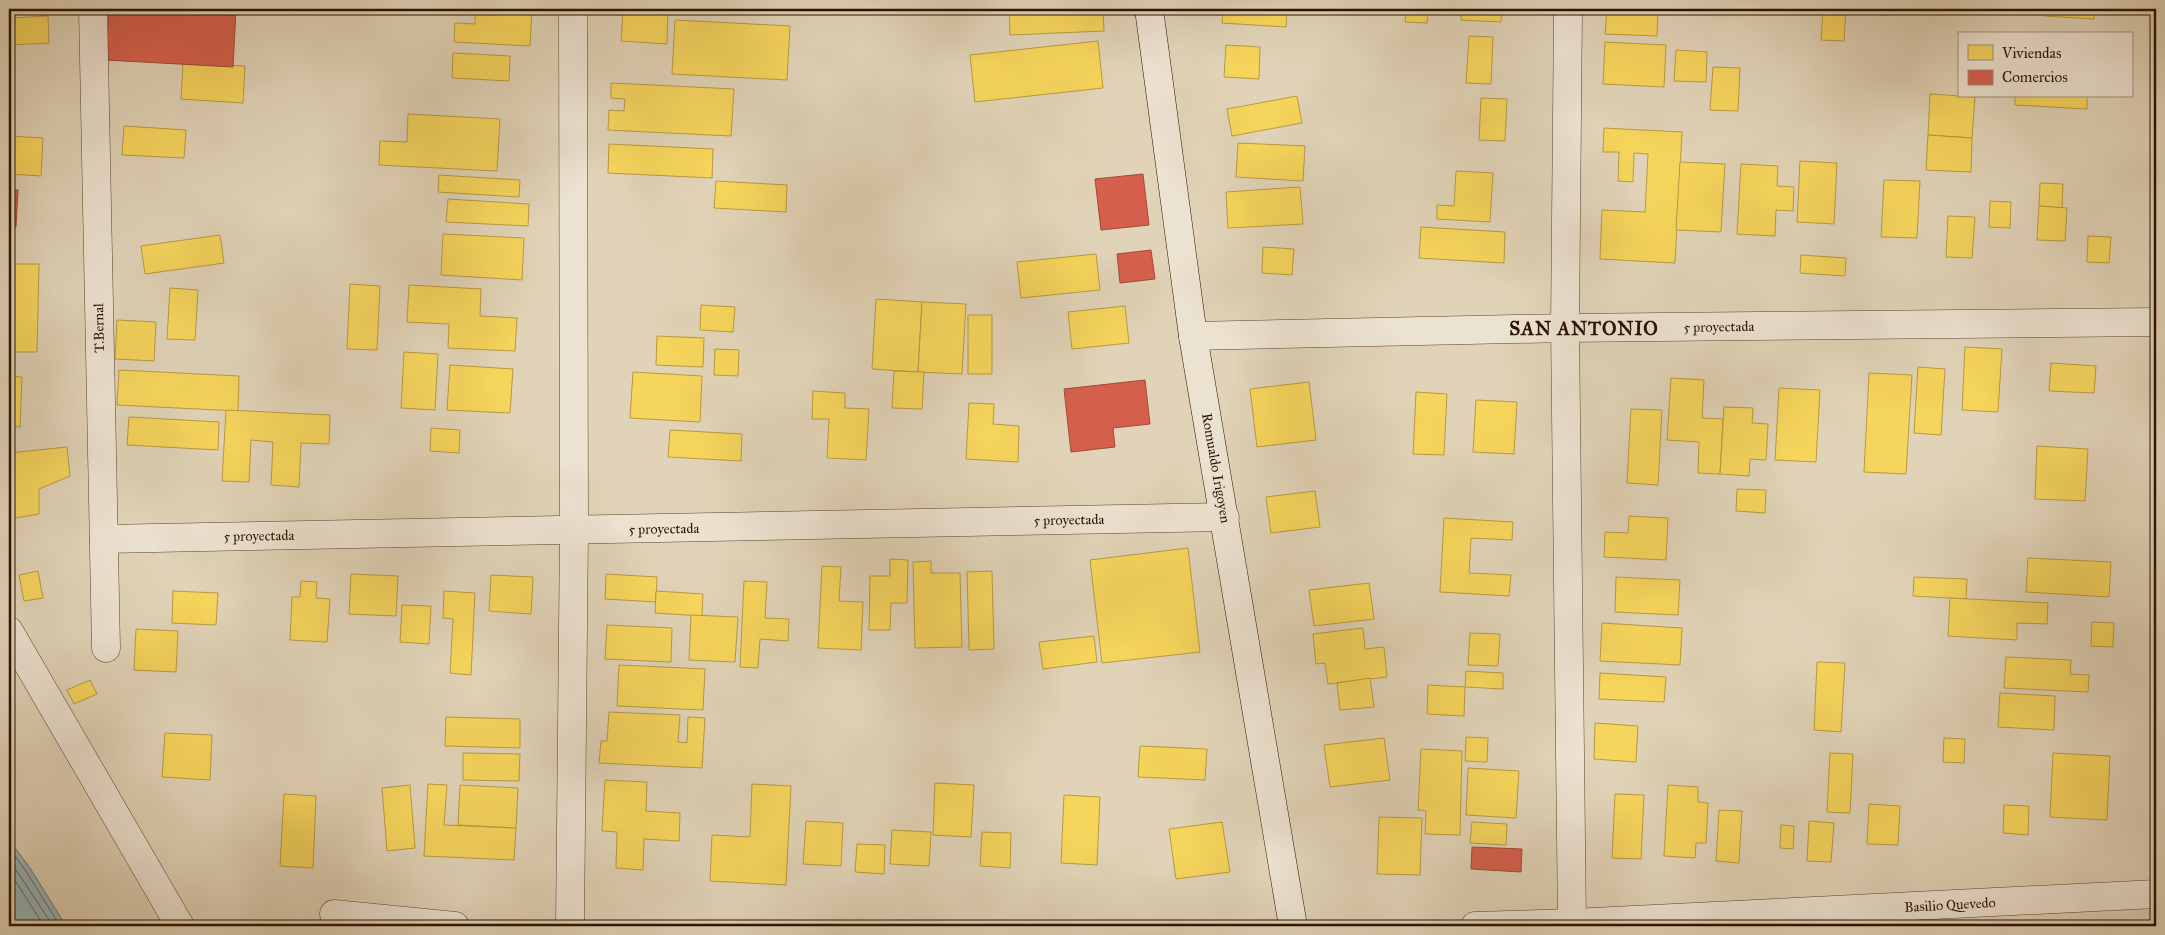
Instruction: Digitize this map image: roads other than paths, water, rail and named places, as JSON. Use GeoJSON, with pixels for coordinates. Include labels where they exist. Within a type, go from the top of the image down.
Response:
{"type":"FeatureCollection","features":[{"type":"Feature","properties":{"kind":"street","name":"T.Bernal"},"geometry":{"type":"LineString","coordinates":[[93,9],[106,648]]}},
{"type":"Feature","properties":{"kind":"street"},"geometry":{"type":"LineString","coordinates":[[570,926],[574,530],[574,9]]}},
{"type":"Feature","properties":{"kind":"street","name":"Romualdo Irigoyen"},"geometry":{"type":"LineString","coordinates":[[1149,9],[1193,336],[1294,926]]}},
{"type":"Feature","properties":{"kind":"street"},"geometry":{"type":"LineString","coordinates":[[1568,9],[1565,328],[1572,923]]}},
{"type":"Feature","properties":{"kind":"street","name":"5 proyectada"},"geometry":{"type":"LineString","coordinates":[[1193,336],[1565,328],[2156,322]]}},
{"type":"Feature","properties":{"kind":"street","name":"5 proyectada"},"geometry":{"type":"LineString","coordinates":[[104,540],[1225,516]]}},
{"type":"Feature","properties":{"kind":"street"},"geometry":{"type":"LineString","coordinates":[[9,632],[180,926]]}},
{"type":"Feature","properties":{"kind":"street","name":"Basilio Quevedo"},"geometry":{"type":"LineString","coordinates":[[1475,926],[1572,923],[2156,894]]}},
{"type":"Feature","properties":{"kind":"street"},"geometry":{"type":"LineString","coordinates":[[334,914],[455,926]]}},
{"type":"Feature","properties":{"kind":"water"},"geometry":{"type":"Polygon","coordinates":[[[9,840],[30,868],[66,926],[9,926],[9,840]]]}},
{"type":"Feature","properties":{"kind":"district","name":"SAN ANTONIO"},"geometry":{"type":"Point","coordinates":[1584,328]}}]}
